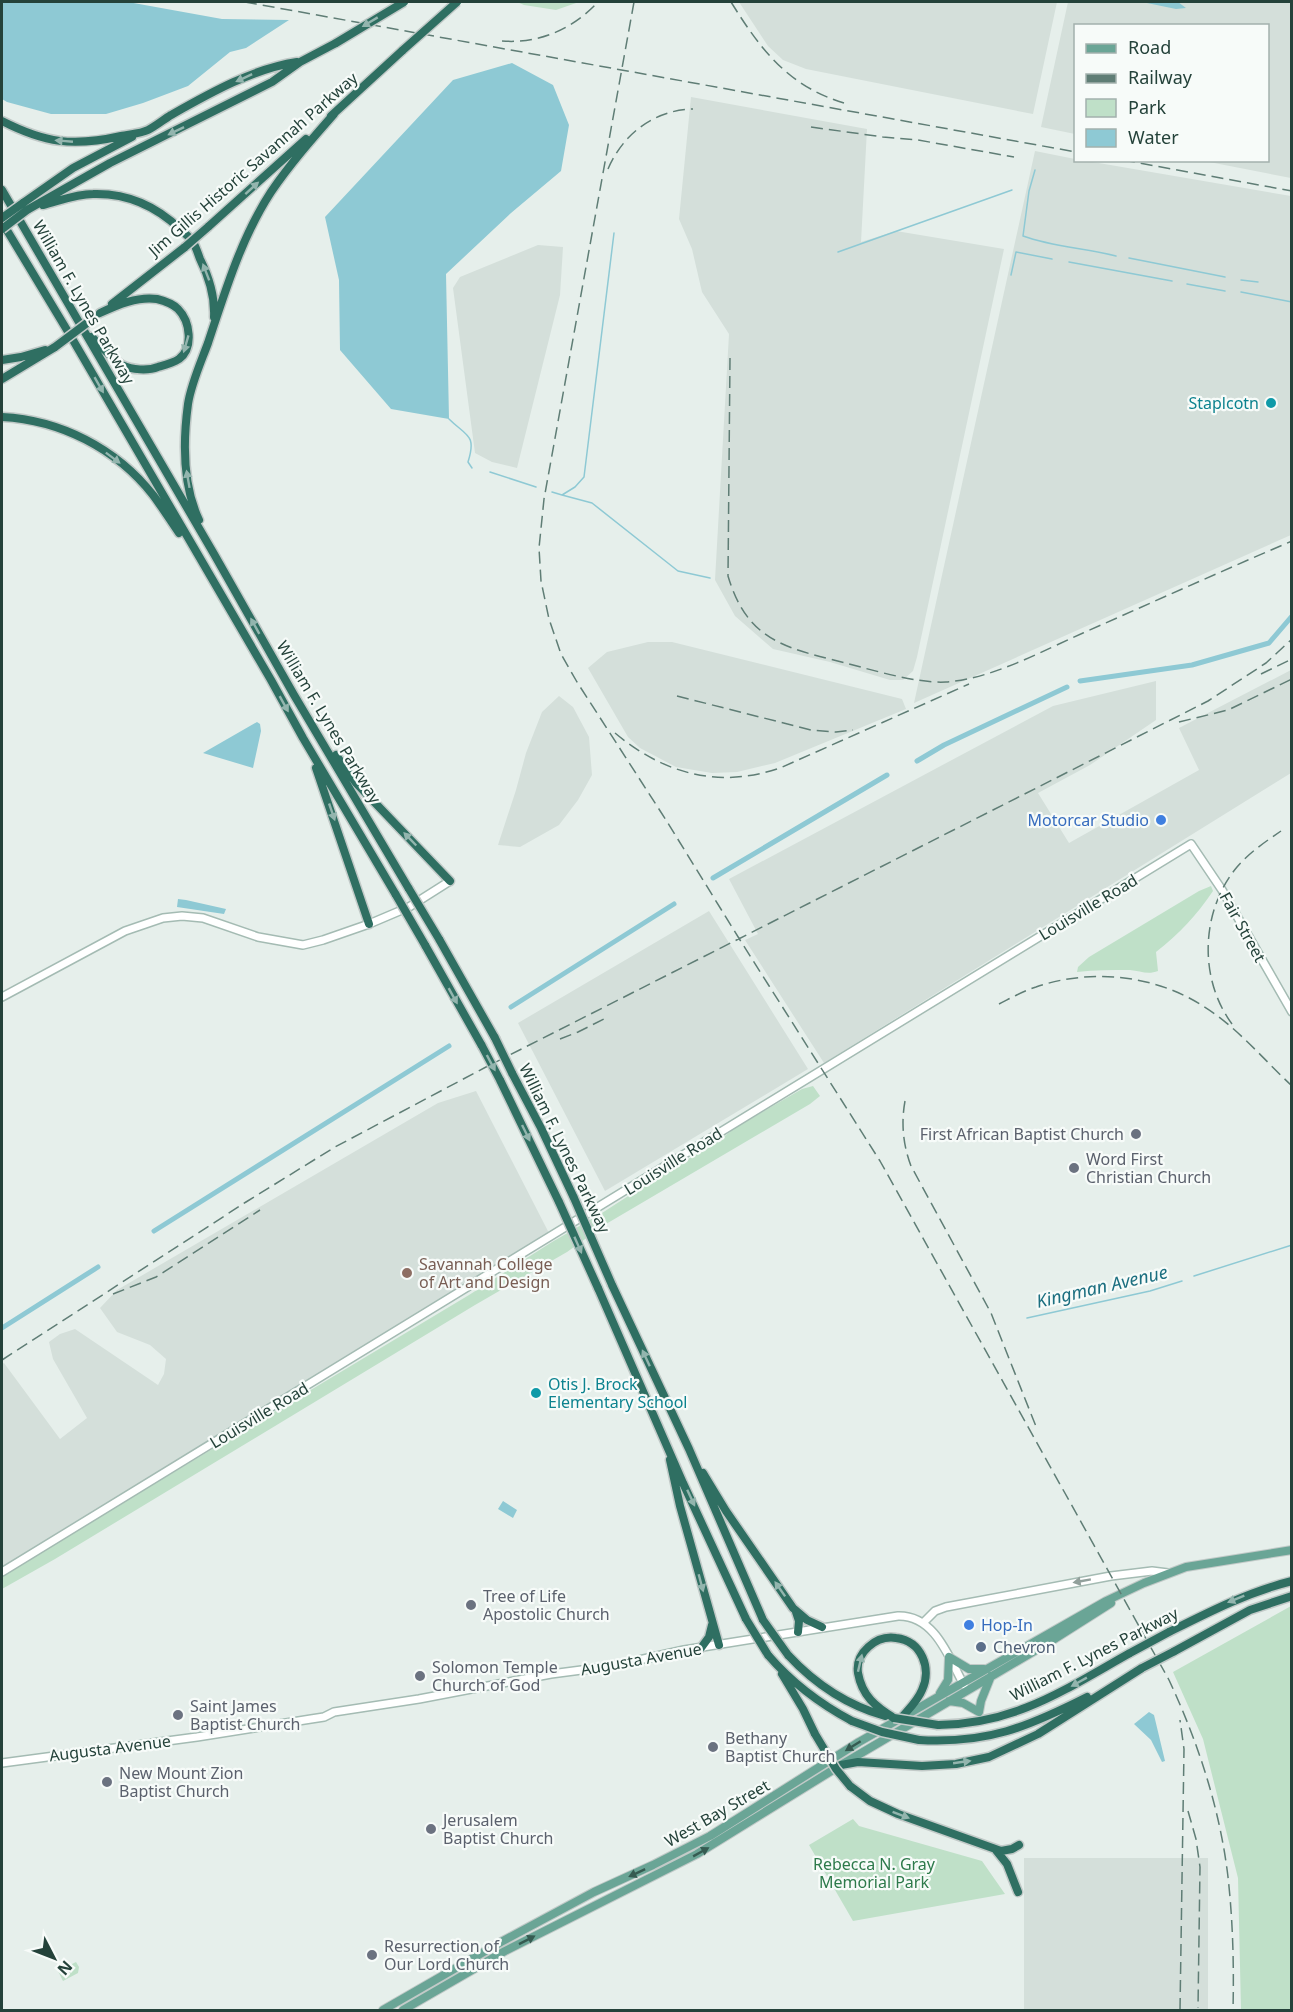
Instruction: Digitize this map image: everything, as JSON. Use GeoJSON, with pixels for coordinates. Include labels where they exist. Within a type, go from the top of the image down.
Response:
{"type":"FeatureCollection","features":[{"type":"Feature","properties":{"kind":"highway"},"geometry":{"type":"LineString","coordinates":[[2,220],[25,206],[272,82],[300,62],[404,2]]}},
{"type":"Feature","properties":{"kind":"highway","name":"Jim Gillis Historic Savannah Parkway"},"geometry":{"type":"LineString","coordinates":[[2,379],[55,347],[185,247],[457,2]]}},
{"type":"Feature","properties":{"kind":"highway"},"geometry":{"type":"LineString","coordinates":[[88,366],[75,353],[2,230],[25,206],[73,168],[243,78],[278,65],[300,62]]}},
{"type":"Feature","properties":{"kind":"highway"},"geometry":{"type":"LineString","coordinates":[[214,554],[197,516],[186,470],[188,402],[231,273],[248,236],[270,194],[295,159],[334,114]]}},
{"type":"Feature","properties":{"kind":"highway"},"geometry":{"type":"LineString","coordinates":[[2,121],[27,134],[71,142],[100,141],[146,131]]}},
{"type":"Feature","properties":{"kind":"highway","name":"William F. Lynes Parkway"},"geometry":{"type":"LineString","coordinates":[[2,190],[495,1038],[574,1198],[763,1620],[788,1655],[825,1688],[852,1704],[883,1713]]}},
{"type":"Feature","properties":{"kind":"highway"},"geometry":{"type":"LineString","coordinates":[[25,206],[91,194],[133,199],[152,207],[173,222],[193,241],[212,290],[214,309],[212,329]]}},
{"type":"Feature","properties":{"kind":"highway","name":"William F. Lynes Parkway"},"geometry":{"type":"LineString","coordinates":[[2,220],[482,1046],[559,1202],[746,1619],[776,1664],[814,1698],[852,1721],[882,1732],[919,1740],[970,1739],[1009,1732],[1051,1715],[1250,1610],[1292,1596]]}},
{"type":"Feature","properties":{"kind":"highway"},"geometry":{"type":"LineString","coordinates":[[82,326],[111,356],[124,366],[137,369],[154,369],[172,363],[181,358],[187,347],[189,337],[183,316],[178,308],[170,303],[145,299],[120,304],[98,315]]}},
{"type":"Feature","properties":{"kind":"highway"},"geometry":{"type":"LineString","coordinates":[[2,360],[55,347]]}},
{"type":"Feature","properties":{"kind":"highway"},"geometry":{"type":"LineString","coordinates":[[2,417],[25,418],[89,440],[129,470],[152,494],[234,617]]}},
{"type":"Feature","properties":{"kind":"highway"},"geometry":{"type":"LineString","coordinates":[[294,695],[356,783],[450,881]]}},
{"type":"Feature","properties":{"kind":"highway"},"geometry":{"type":"LineString","coordinates":[[303,738],[321,781],[369,924]]}},
{"type":"Feature","properties":{"kind":"highway"},"geometry":{"type":"LineString","coordinates":[[667,1445],[680,1506],[718,1646]]}},
{"type":"Feature","properties":{"kind":"highway"},"geometry":{"type":"LineString","coordinates":[[688,1449],[726,1511],[798,1616],[798,1632]]}},
{"type":"Feature","properties":{"kind":"highway","name":"William F. Lynes Parkway"},"geometry":{"type":"LineString","coordinates":[[898,1717],[938,1725],[968,1724],[1010,1715],[1047,1700],[1169,1632],[1232,1601],[1268,1587],[1292,1581]]}},
{"type":"Feature","properties":{"kind":"highway"},"geometry":{"type":"LineString","coordinates":[[793,1608],[807,1620],[822,1627]]}},
{"type":"Feature","properties":{"kind":"highway"},"geometry":{"type":"LineString","coordinates":[[701,1648],[709,1638],[712,1621]]}},
{"type":"Feature","properties":{"kind":"highway"},"geometry":{"type":"LineString","coordinates":[[885,1638],[896,1638],[914,1645],[924,1659],[926,1667],[923,1689],[898,1717],[883,1713],[867,1697],[860,1683],[857,1668],[863,1652],[871,1644],[885,1638]]}},
{"type":"Feature","properties":{"kind":"highway"},"geometry":{"type":"LineString","coordinates":[[776,1664],[804,1709],[815,1734],[836,1769],[850,1786],[870,1802],[992,1847],[1007,1851],[1019,1845]]}},
{"type":"Feature","properties":{"kind":"highway"},"geometry":{"type":"LineString","coordinates":[[841,1765],[858,1762],[922,1766],[956,1764],[989,1757],[1018,1745],[1142,1668]]}},
{"type":"Feature","properties":{"kind":"highway"},"geometry":{"type":"LineString","coordinates":[[992,1847],[1007,1864],[1018,1892]]}},
{"type":"Feature","properties":{"kind":"main road","name":"Fair Street"},"geometry":{"type":"LineString","coordinates":[[1191,844],[1222,890],[1292,1012]]}},
{"type":"Feature","properties":{"kind":"main road","name":"Louisville Road"},"geometry":{"type":"LineString","coordinates":[[2,1572],[1191,844]]}},
{"type":"Feature","properties":{"kind":"main road"},"geometry":{"type":"LineString","coordinates":[[2,997],[125,931],[163,918],[182,916],[203,918],[258,937],[303,945],[369,924],[409,907],[450,881]]}},
{"type":"Feature","properties":{"kind":"main road","name":"West Bay Street"},"geometry":{"type":"LineString","coordinates":[[383,2010],[511,1936],[594,1892],[710,1836],[898,1717],[1106,1601],[1168,1572],[1186,1567],[1292,1551]]}},
{"type":"Feature","properties":{"kind":"main road"},"geometry":{"type":"LineString","coordinates":[[967,1690],[935,1635],[923,1623],[931,1614],[940,1609],[1017,1593],[1131,1573],[1168,1572]]}},
{"type":"Feature","properties":{"kind":"main road","name":"West Bay Street"},"geometry":{"type":"LineString","coordinates":[[403,2010],[505,1952],[697,1854],[841,1765],[1063,1634],[1122,1594]]}},
{"type":"Feature","properties":{"kind":"main road","name":"Augusta Avenue"},"geometry":{"type":"LineString","coordinates":[[2,1763],[197,1737],[324,1717],[334,1712],[419,1699],[551,1674],[612,1666],[822,1627],[898,1616],[910,1617],[923,1623]]}},
{"type":"Feature","properties":{"kind":"main road"},"geometry":{"type":"LineString","coordinates":[[949,1657],[969,1669],[984,1669]]}},
{"type":"Feature","properties":{"kind":"main road"},"geometry":{"type":"LineString","coordinates":[[937,1697],[948,1680],[949,1657]]}},
{"type":"Feature","properties":{"kind":"main road"},"geometry":{"type":"LineString","coordinates":[[947,1702],[963,1703],[979,1712],[991,1676]]}},
{"type":"Feature","properties":{"kind":"shaded area"},"geometry":{"type":"Polygon","coordinates":[[[739,2],[1057,2],[1033,114],[806,69],[783,60],[768,46],[739,2]]]}},
{"type":"Feature","properties":{"kind":"shaded area"},"geometry":{"type":"Polygon","coordinates":[[[1068,2],[1291,2],[1291,178],[1209,162],[1269,162],[1269,24],[1074,24],[1074,134],[1041,127],[1068,2]]]}},
{"type":"Feature","properties":{"kind":"shaded area"},"geometry":{"type":"Polygon","coordinates":[[[691,97],[867,129],[861,242],[896,231],[1004,249],[917,657],[913,671],[903,680],[890,680],[830,662],[773,649],[735,616],[715,580],[729,334],[702,292],[692,249],[679,219],[691,97]]]}},
{"type":"Feature","properties":{"kind":"shaded area"},"geometry":{"type":"Polygon","coordinates":[[[1035,151],[1074,159],[1074,162],[1093,162],[1291,196],[1291,535],[914,703],[1035,151]]]}},
{"type":"Feature","properties":{"kind":"shaded area"},"geometry":{"type":"Polygon","coordinates":[[[538,245],[563,247],[560,295],[517,468],[492,462],[475,453],[453,288],[460,277],[538,245]]]}},
{"type":"Feature","properties":{"kind":"shaded area"},"geometry":{"type":"Polygon","coordinates":[[[648,642],[672,642],[902,699],[906,709],[775,763],[737,772],[712,773],[676,767],[640,748],[628,737],[588,668],[607,652],[648,642]]]}},
{"type":"Feature","properties":{"kind":"shaded area"},"geometry":{"type":"Polygon","coordinates":[[[1291,670],[1291,773],[824,1063],[745,940],[758,934],[729,879],[1053,706],[1156,681],[1156,720],[1090,765],[1038,793],[1069,843],[1199,770],[1179,728],[1291,670]]]}},
{"type":"Feature","properties":{"kind":"shaded area"},"geometry":{"type":"Polygon","coordinates":[[[559,696],[573,707],[589,737],[592,775],[578,800],[559,825],[520,847],[498,845],[526,753],[542,712],[559,696]]]}},
{"type":"Feature","properties":{"kind":"shaded area"},"geometry":{"type":"Polygon","coordinates":[[[709,911],[808,1069],[605,1191],[518,1023],[709,911]]]}},
{"type":"Feature","properties":{"kind":"shaded area"},"geometry":{"type":"Polygon","coordinates":[[[476,1091],[551,1237],[2,1572],[2,1364],[4,1363],[60,1439],[87,1418],[53,1359],[49,1342],[60,1334],[75,1329],[158,1385],[164,1374],[166,1359],[150,1345],[117,1332],[100,1308],[117,1290],[438,1103],[476,1091]]]}},
{"type":"Feature","properties":{"kind":"shaded area"},"geometry":{"type":"Polygon","coordinates":[[[1024,1858],[1208,1858],[1208,2010],[1024,2010],[1024,1858]]]}},
{"type":"Feature","properties":{"kind":"green space"},"geometry":{"type":"Polygon","coordinates":[[[517,2],[579,2],[556,10],[517,2]]]}},
{"type":"Feature","properties":{"kind":"green space"},"geometry":{"type":"Polygon","coordinates":[[[1211,886],[1213,891],[1194,916],[1156,952],[1158,971],[1151,973],[1130,970],[1077,972],[1078,967],[1089,957],[1211,886]]]}},
{"type":"Feature","properties":{"kind":"green space"},"geometry":{"type":"Polygon","coordinates":[[[813,1086],[820,1096],[810,1104],[606,1224],[567,1252],[2,1589],[2,1576],[19,1565],[469,1295],[673,1167],[712,1146],[735,1128],[802,1089],[813,1086]]]}},
{"type":"Feature","properties":{"kind":"green space"},"geometry":{"type":"Polygon","coordinates":[[[1291,1606],[1291,2010],[1241,2010],[1238,1878],[1203,1739],[1173,1672],[1291,1606]]]}},
{"type":"Feature","properties":{"kind":"green space","name":"Rebecca N. Gray Memorial Park"},"geometry":{"type":"Polygon","coordinates":[[[853,1819],[859,1826],[982,1861],[1005,1894],[853,1921],[809,1845],[853,1819]]]}},
{"type":"Feature","properties":{"kind":"green space"},"geometry":{"type":"Polygon","coordinates":[[[76,1962],[79,1967],[78,1973],[63,1981],[58,1971],[76,1962]]]}},
{"type":"Feature","properties":{"kind":"water"},"geometry":{"type":"Polygon","coordinates":[[[2,2],[128,2],[222,19],[289,20],[246,48],[230,52],[188,86],[106,114],[51,114],[2,99],[2,2]]]}},
{"type":"Feature","properties":{"kind":"water"},"geometry":{"type":"Polygon","coordinates":[[[1142,2],[1178,2],[1186,8],[1176,9],[1142,2]]]}},
{"type":"Feature","properties":{"kind":"water"},"geometry":{"type":"Polygon","coordinates":[[[512,63],[553,85],[569,125],[561,171],[511,213],[446,274],[449,419],[391,409],[340,350],[339,280],[325,217],[453,80],[512,63]]]}},
{"type":"Feature","properties":{"kind":"water"},"geometry":{"type":"Polygon","coordinates":[[[257,722],[260,724],[261,731],[253,768],[203,753],[257,722]]]}},
{"type":"Feature","properties":{"kind":"water"},"geometry":{"type":"Polygon","coordinates":[[[178,899],[226,909],[224,914],[177,907],[178,899]]]}},
{"type":"Feature","properties":{"kind":"water"},"geometry":{"type":"Polygon","coordinates":[[[503,1501],[517,1510],[513,1518],[498,1509],[503,1501]]]}},
{"type":"Feature","properties":{"kind":"water"},"geometry":{"type":"Polygon","coordinates":[[[1149,1712],[1154,1715],[1165,1761],[1162,1762],[1151,1740],[1134,1724],[1149,1712]]]}},
{"type":"Feature","properties":{"kind":"waterway"},"geometry":{"type":"LineString","coordinates":[[1035,170],[1029,191],[1023,236],[1046,243],[1116,256]]}},
{"type":"Feature","properties":{"kind":"waterway"},"geometry":{"type":"LineString","coordinates":[[838,252],[1012,190]]}},
{"type":"Feature","properties":{"kind":"waterway"},"geometry":{"type":"LineString","coordinates":[[552,492],[562,495],[575,487],[584,477],[614,233]]}},
{"type":"Feature","properties":{"kind":"waterway"},"geometry":{"type":"LineString","coordinates":[[1011,275],[1016,252],[1052,259]]}},
{"type":"Feature","properties":{"kind":"waterway"},"geometry":{"type":"LineString","coordinates":[[1129,258],[1225,277]]}},
{"type":"Feature","properties":{"kind":"waterway"},"geometry":{"type":"LineString","coordinates":[[1069,262],[1172,281]]}},
{"type":"Feature","properties":{"kind":"waterway"},"geometry":{"type":"LineString","coordinates":[[1241,280],[1258,282]]}},
{"type":"Feature","properties":{"kind":"waterway"},"geometry":{"type":"LineString","coordinates":[[1187,284],[1225,291]]}},
{"type":"Feature","properties":{"kind":"waterway"},"geometry":{"type":"LineString","coordinates":[[1241,292],[1292,302]]}},
{"type":"Feature","properties":{"kind":"waterway"},"geometry":{"type":"LineString","coordinates":[[449,419],[468,436],[471,446],[468,462],[472,468]]}},
{"type":"Feature","properties":{"kind":"waterway"},"geometry":{"type":"LineString","coordinates":[[490,472],[536,487]]}},
{"type":"Feature","properties":{"kind":"waterway"},"geometry":{"type":"LineString","coordinates":[[562,495],[592,503],[678,571],[710,578]]}},
{"type":"Feature","properties":{"kind":"waterway"},"geometry":{"type":"LineString","coordinates":[[1080,681],[1192,665],[1269,643],[1292,616]]}},
{"type":"Feature","properties":{"kind":"waterway"},"geometry":{"type":"LineString","coordinates":[[917,761],[944,745],[1067,687]]}},
{"type":"Feature","properties":{"kind":"waterway"},"geometry":{"type":"LineString","coordinates":[[713,878],[887,775]]}},
{"type":"Feature","properties":{"kind":"waterway"},"geometry":{"type":"LineString","coordinates":[[511,1007],[674,904]]}},
{"type":"Feature","properties":{"kind":"waterway"},"geometry":{"type":"LineString","coordinates":[[154,1231],[449,1046]]}},
{"type":"Feature","properties":{"kind":"waterway","name":"Kingman Avenue"},"geometry":{"type":"LineString","coordinates":[[1194,1276],[1292,1245]]}},
{"type":"Feature","properties":{"kind":"waterway"},"geometry":{"type":"LineString","coordinates":[[2,1328],[98,1267]]}},
{"type":"Feature","properties":{"kind":"waterway","name":"Kingman Avenue"},"geometry":{"type":"LineString","coordinates":[[1027,1318],[1150,1291],[1182,1281]]}},
{"type":"Feature","properties":{"kind":"railway"},"geometry":{"type":"LineString","coordinates":[[245,2],[1074,152]]}},
{"type":"Feature","properties":{"kind":"railway"},"geometry":{"type":"LineString","coordinates":[[502,41],[529,40],[554,33],[578,20],[598,2]]}},
{"type":"Feature","properties":{"kind":"railway"},"geometry":{"type":"LineString","coordinates":[[634,2],[544,499],[539,548],[541,581],[549,619],[561,654],[577,682],[880,1161],[1169,1680],[1198,1752],[1219,1826],[1231,1911],[1233,2010]]}},
{"type":"Feature","properties":{"kind":"railway"},"geometry":{"type":"LineString","coordinates":[[731,2],[753,36],[778,64],[807,87],[844,103]]}},
{"type":"Feature","properties":{"kind":"railway"},"geometry":{"type":"LineString","coordinates":[[608,169],[622,145],[642,126],[665,114],[693,109]]}},
{"type":"Feature","properties":{"kind":"railway"},"geometry":{"type":"LineString","coordinates":[[811,127],[918,140],[1014,157]]}},
{"type":"Feature","properties":{"kind":"railway"},"geometry":{"type":"LineString","coordinates":[[1134,162],[1292,191]]}},
{"type":"Feature","properties":{"kind":"railway"},"geometry":{"type":"LineString","coordinates":[[730,358],[728,576],[735,595],[754,624],[765,634],[794,649],[904,678],[933,682],[963,680],[1016,663],[1292,541]]}},
{"type":"Feature","properties":{"kind":"railway"},"geometry":{"type":"LineString","coordinates":[[2,1360],[335,1147],[486,1067],[1208,701],[1266,663],[1292,639]]}},
{"type":"Feature","properties":{"kind":"railway"},"geometry":{"type":"LineString","coordinates":[[1261,674],[1292,659]]}},
{"type":"Feature","properties":{"kind":"railway"},"geometry":{"type":"LineString","coordinates":[[1179,722],[1228,710],[1292,679]]}},
{"type":"Feature","properties":{"kind":"railway"},"geometry":{"type":"LineString","coordinates":[[615,733],[653,759],[693,774],[714,777],[757,774],[780,768],[969,684]]}},
{"type":"Feature","properties":{"kind":"railway"},"geometry":{"type":"LineString","coordinates":[[677,696],[811,730],[836,732],[853,730]]}},
{"type":"Feature","properties":{"kind":"railway"},"geometry":{"type":"LineString","coordinates":[[1232,1024],[1213,986],[1209,965],[1208,944],[1216,903],[1237,867],[1252,852],[1281,831]]}},
{"type":"Feature","properties":{"kind":"railway"},"geometry":{"type":"LineString","coordinates":[[999,1004],[1036,987],[1057,981],[1100,976],[1144,981],[1184,996],[1215,1014],[1238,1033],[1292,1086]]}},
{"type":"Feature","properties":{"kind":"railway"},"geometry":{"type":"LineString","coordinates":[[560,1039],[604,1019]]}},
{"type":"Feature","properties":{"kind":"railway"},"geometry":{"type":"LineString","coordinates":[[905,1101],[904,1134],[911,1166],[991,1313],[1037,1429]]}},
{"type":"Feature","properties":{"kind":"railway"},"geometry":{"type":"LineString","coordinates":[[113,1294],[156,1277],[260,1210]]}},
{"type":"Feature","properties":{"kind":"railway"},"geometry":{"type":"LineString","coordinates":[[1180,1720],[1184,1749],[1180,2010]]}},
{"type":"Feature","properties":{"kind":"railway"},"geometry":{"type":"LineString","coordinates":[[1188,1811],[1196,1839],[1200,1867],[1198,2008]]}},
{"type":"Feature","properties":{"kind":"place","name":"Staplcotn"},"geometry":{"type":"Point","coordinates":[1271,403]}},
{"type":"Feature","properties":{"kind":"place","name":"Motorcar Studio"},"geometry":{"type":"Point","coordinates":[1161,820]}},
{"type":"Feature","properties":{"kind":"place","name":"First African Baptist Church"},"geometry":{"type":"Point","coordinates":[1136,1134]}},
{"type":"Feature","properties":{"kind":"place","name":"Word First Christian Church"},"geometry":{"type":"Point","coordinates":[1074,1168]}},
{"type":"Feature","properties":{"kind":"place","name":"Savannah College of Art and Design"},"geometry":{"type":"Point","coordinates":[407,1273]}},
{"type":"Feature","properties":{"kind":"place","name":"Otis J. Brock Elementary School"},"geometry":{"type":"Point","coordinates":[536,1393]}},
{"type":"Feature","properties":{"kind":"place","name":"Tree of Life Apostolic Church"},"geometry":{"type":"Point","coordinates":[471,1605]}},
{"type":"Feature","properties":{"kind":"place","name":"Hop-In"},"geometry":{"type":"Point","coordinates":[969,1625]}},
{"type":"Feature","properties":{"kind":"place","name":"Chevron"},"geometry":{"type":"Point","coordinates":[981,1647]}},
{"type":"Feature","properties":{"kind":"place","name":"Solomon Temple Church of God"},"geometry":{"type":"Point","coordinates":[420,1676]}},
{"type":"Feature","properties":{"kind":"place","name":"Saint James Baptist Church"},"geometry":{"type":"Point","coordinates":[178,1715]}},
{"type":"Feature","properties":{"kind":"place","name":"Bethany Baptist Church"},"geometry":{"type":"Point","coordinates":[713,1747]}},
{"type":"Feature","properties":{"kind":"place","name":"New Mount Zion Baptist Church"},"geometry":{"type":"Point","coordinates":[107,1782]}},
{"type":"Feature","properties":{"kind":"place","name":"Jerusalem Baptist Church"},"geometry":{"type":"Point","coordinates":[431,1829]}},
{"type":"Feature","properties":{"kind":"place","name":"Resurrection of Our Lord Church"},"geometry":{"type":"Point","coordinates":[372,1955]}}]}
